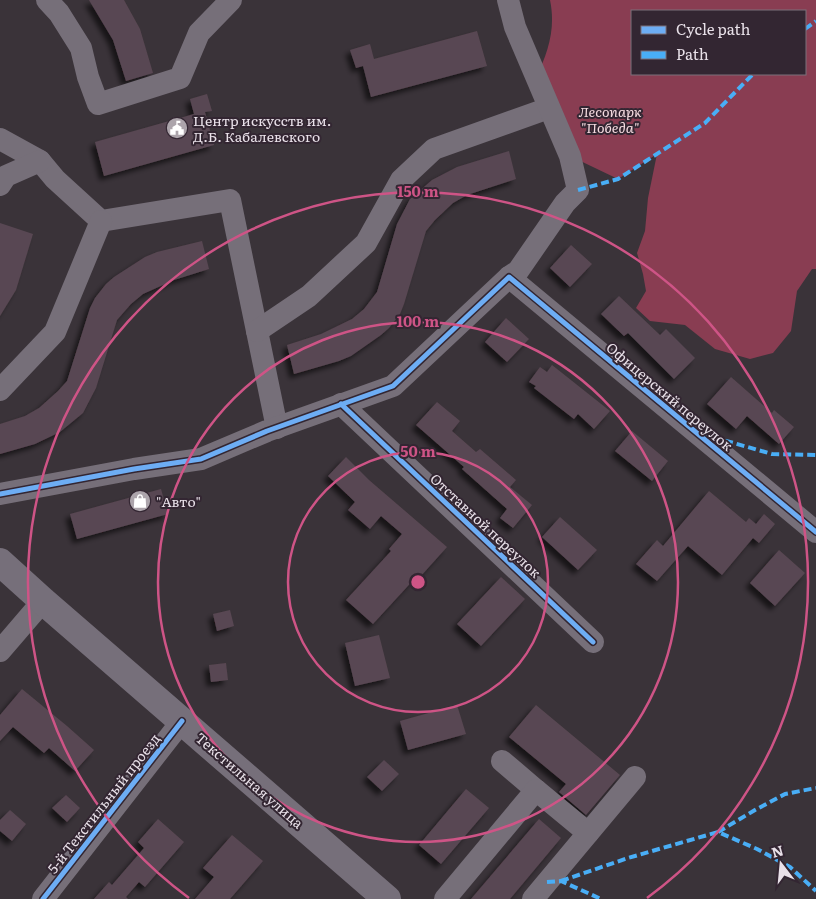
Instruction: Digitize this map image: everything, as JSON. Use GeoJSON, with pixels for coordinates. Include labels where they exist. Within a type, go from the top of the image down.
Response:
{"type":"FeatureCollection","features":[{"type":"Feature","properties":{"kind":"main road","name":"Текстильная улица"},"geometry":{"type":"LineString","coordinates":[[0,562],[387,899]]}},
{"type":"Feature","properties":{"kind":"street"},"geometry":{"type":"LineString","coordinates":[[48,0],[59,13],[81,48],[88,77],[98,104],[180,78],[199,33],[231,0]]}},
{"type":"Feature","properties":{"kind":"street"},"geometry":{"type":"LineString","coordinates":[[0,494],[134,469],[201,459],[341,404],[393,386],[518,271],[565,203],[578,190],[570,156],[515,27],[508,0]]}},
{"type":"Feature","properties":{"kind":"street"},"geometry":{"type":"LineString","coordinates":[[257,331],[308,296],[366,243],[401,180],[434,149],[549,108]]}},
{"type":"Feature","properties":{"kind":"street"},"geometry":{"type":"LineString","coordinates":[[0,139],[40,161],[55,179],[101,221]]}},
{"type":"Feature","properties":{"kind":"street"},"geometry":{"type":"LineString","coordinates":[[0,185],[6,176],[40,161]]}},
{"type":"Feature","properties":{"kind":"street"},"geometry":{"type":"LineString","coordinates":[[101,221],[230,200],[278,428]]}},
{"type":"Feature","properties":{"kind":"street"},"geometry":{"type":"LineString","coordinates":[[0,390],[56,332],[101,221]]}},
{"type":"Feature","properties":{"kind":"street","name":"Офицерский переулок"},"geometry":{"type":"LineString","coordinates":[[509,278],[816,532]]}},
{"type":"Feature","properties":{"kind":"street","name":"Отставной переулок"},"geometry":{"type":"LineString","coordinates":[[341,404],[593,642]]}},
{"type":"Feature","properties":{"kind":"street"},"geometry":{"type":"LineString","coordinates":[[0,651],[43,601]]}},
{"type":"Feature","properties":{"kind":"street","name":"5-й Текстильный проезд"},"geometry":{"type":"LineString","coordinates":[[43,899],[182,721]]}},
{"type":"Feature","properties":{"kind":"street"},"geometry":{"type":"LineString","coordinates":[[502,761],[588,833]]}},
{"type":"Feature","properties":{"kind":"street"},"geometry":{"type":"LineString","coordinates":[[533,899],[635,777]]}},
{"type":"Feature","properties":{"kind":"street"},"geometry":{"type":"LineString","coordinates":[[445,899],[536,790]]}},
{"type":"Feature","properties":{"kind":"green space","name":"Лесопарк \"Победа\""},"geometry":{"type":"Polygon","coordinates":[[[550,0],[816,0],[816,269],[812,269],[797,291],[791,331],[773,353],[750,359],[715,349],[685,325],[650,321],[636,308],[646,291],[637,253],[645,231],[648,198],[657,154],[618,179],[570,156],[536,78],[550,40],[552,21],[550,0]]]}},
{"type":"Feature","properties":{"kind":"building"},"geometry":{"type":"Polygon","coordinates":[[[89,0],[124,0],[140,29],[153,73],[126,81],[113,40],[89,0]]]}},
{"type":"Feature","properties":{"kind":"building"},"geometry":{"type":"Polygon","coordinates":[[[477,31],[487,66],[371,97],[363,66],[356,68],[350,50],[370,44],[374,59],[477,31]]]}},
{"type":"Feature","properties":{"kind":"building","name":"Центр искусств им. Д.Б. Кабалевского"},"geometry":{"type":"Polygon","coordinates":[[[207,94],[212,111],[205,112],[214,145],[104,176],[95,142],[194,114],[190,99],[207,94]]]}},
{"type":"Feature","properties":{"kind":"building"},"geometry":{"type":"Polygon","coordinates":[[[509,151],[516,179],[467,195],[453,203],[426,231],[404,304],[400,314],[389,328],[351,356],[294,374],[287,345],[321,334],[352,319],[364,309],[377,292],[397,224],[410,199],[432,180],[457,167],[509,151]]]}},
{"type":"Feature","properties":{"kind":"building"},"geometry":{"type":"Polygon","coordinates":[[[0,223],[33,234],[16,290],[0,316],[0,223]]]}},
{"type":"Feature","properties":{"kind":"building"},"geometry":{"type":"Polygon","coordinates":[[[202,241],[209,269],[174,280],[143,294],[117,320],[96,388],[83,413],[60,432],[35,444],[0,454],[0,424],[25,416],[39,408],[67,381],[90,308],[106,284],[145,257],[157,252],[202,241]]]}},
{"type":"Feature","properties":{"kind":"building"},"geometry":{"type":"Polygon","coordinates":[[[571,245],[592,264],[570,287],[550,268],[571,245]]]}},
{"type":"Feature","properties":{"kind":"building"},"geometry":{"type":"Polygon","coordinates":[[[619,296],[660,335],[666,329],[695,358],[674,379],[628,333],[624,336],[601,314],[619,296]]]}},
{"type":"Feature","properties":{"kind":"building"},"geometry":{"type":"Polygon","coordinates":[[[506,318],[529,339],[507,362],[485,342],[506,318]]]}},
{"type":"Feature","properties":{"kind":"building"},"geometry":{"type":"Polygon","coordinates":[[[552,365],[610,411],[594,429],[578,414],[574,419],[529,382],[540,367],[547,372],[552,365]]]}},
{"type":"Feature","properties":{"kind":"building"},"geometry":{"type":"Polygon","coordinates":[[[731,377],[772,413],[774,410],[794,427],[779,444],[747,416],[736,429],[707,404],[731,377]]]}},
{"type":"Feature","properties":{"kind":"building"},"geometry":{"type":"Polygon","coordinates":[[[437,402],[460,421],[452,431],[476,452],[480,449],[516,480],[510,487],[532,505],[513,528],[500,518],[507,509],[462,469],[464,467],[416,425],[437,402]]]}},
{"type":"Feature","properties":{"kind":"building"},"geometry":{"type":"Polygon","coordinates":[[[632,431],[668,461],[652,481],[615,451],[632,431]]]}},
{"type":"Feature","properties":{"kind":"building"},"geometry":{"type":"Polygon","coordinates":[[[346,457],[369,480],[447,547],[420,577],[418,575],[373,624],[346,600],[391,551],[389,549],[402,534],[381,516],[370,529],[348,510],[355,502],[328,476],[346,457]]]}},
{"type":"Feature","properties":{"kind":"building","name":"\"Авто\""},"geometry":{"type":"Polygon","coordinates":[[[161,489],[168,514],[77,539],[70,514],[161,489]]]}},
{"type":"Feature","properties":{"kind":"building"},"geometry":{"type":"Polygon","coordinates":[[[709,491],[746,522],[749,518],[756,524],[764,514],[775,524],[759,543],[753,538],[722,575],[688,546],[657,581],[636,564],[657,540],[663,546],[709,491]]]}},
{"type":"Feature","properties":{"kind":"building"},"geometry":{"type":"Polygon","coordinates":[[[560,517],[597,550],[578,570],[542,537],[560,517]]]}},
{"type":"Feature","properties":{"kind":"building"},"geometry":{"type":"Polygon","coordinates":[[[779,550],[805,573],[775,606],[750,583],[779,550]]]}},
{"type":"Feature","properties":{"kind":"building"},"geometry":{"type":"Polygon","coordinates":[[[501,577],[525,599],[481,646],[457,624],[501,577]]]}},
{"type":"Feature","properties":{"kind":"building"},"geometry":{"type":"Polygon","coordinates":[[[230,610],[234,626],[217,631],[213,614],[230,610]]]}},
{"type":"Feature","properties":{"kind":"building"},"geometry":{"type":"Polygon","coordinates":[[[379,635],[390,678],[355,686],[345,643],[379,635]]]}},
{"type":"Feature","properties":{"kind":"building"},"geometry":{"type":"Polygon","coordinates":[[[226,663],[228,680],[211,682],[209,665],[226,663]]]}},
{"type":"Feature","properties":{"kind":"building"},"geometry":{"type":"Polygon","coordinates":[[[22,689],[94,750],[75,771],[49,748],[44,753],[13,727],[0,741],[0,715],[22,689]]]}},
{"type":"Feature","properties":{"kind":"building"},"geometry":{"type":"Polygon","coordinates":[[[457,705],[466,734],[408,750],[400,721],[457,705]]]}},
{"type":"Feature","properties":{"kind":"building"},"geometry":{"type":"Polygon","coordinates":[[[536,705],[620,775],[586,815],[559,792],[566,784],[509,737],[536,705]]]}},
{"type":"Feature","properties":{"kind":"building"},"geometry":{"type":"Polygon","coordinates":[[[384,760],[399,774],[382,791],[367,777],[384,760]]]}},
{"type":"Feature","properties":{"kind":"building"},"geometry":{"type":"Polygon","coordinates":[[[466,789],[489,808],[441,864],[419,845],[466,789]]]}},
{"type":"Feature","properties":{"kind":"building"},"geometry":{"type":"Polygon","coordinates":[[[66,795],[80,808],[67,822],[52,808],[66,795]]]}},
{"type":"Feature","properties":{"kind":"building"},"geometry":{"type":"Polygon","coordinates":[[[10,810],[26,824],[12,841],[0,831],[0,820],[10,810]]]}},
{"type":"Feature","properties":{"kind":"building"},"geometry":{"type":"Polygon","coordinates":[[[158,819],[184,842],[145,887],[139,882],[126,897],[128,899],[94,899],[109,882],[112,885],[144,848],[138,842],[158,819]]]}},
{"type":"Feature","properties":{"kind":"building"},"geometry":{"type":"Polygon","coordinates":[[[539,819],[561,838],[510,899],[471,899],[539,819]]]}},
{"type":"Feature","properties":{"kind":"building"},"geometry":{"type":"Polygon","coordinates":[[[232,835],[263,861],[230,899],[195,899],[214,877],[203,868],[232,835]]]}},
{"type":"Feature","properties":{"kind":"marked path"},"geometry":{"type":"LineString","coordinates":[[806,28],[816,21]]}},
{"type":"Feature","properties":{"kind":"marked path"},"geometry":{"type":"LineString","coordinates":[[578,190],[618,179],[705,123],[752,75]]}},
{"type":"Feature","properties":{"kind":"marked path"},"geometry":{"type":"LineString","coordinates":[[702,434],[772,454],[816,455]]}},
{"type":"Feature","properties":{"kind":"marked path"},"geometry":{"type":"LineString","coordinates":[[718,832],[785,794],[816,788]]}},
{"type":"Feature","properties":{"kind":"marked path"},"geometry":{"type":"LineString","coordinates":[[561,881],[628,858],[718,832],[757,849],[790,867],[816,891]]}},
{"type":"Feature","properties":{"kind":"marked path"},"geometry":{"type":"LineString","coordinates":[[547,882],[561,881],[601,899]]}},
{"type":"Feature","properties":{"kind":"cycle path"},"geometry":{"type":"LineString","coordinates":[[0,494],[134,469],[201,459],[267,431],[393,386],[509,277],[816,532]]}},
{"type":"Feature","properties":{"kind":"cycle path"},"geometry":{"type":"LineString","coordinates":[[341,404],[593,642]]}},
{"type":"Feature","properties":{"kind":"cycle path"},"geometry":{"type":"LineString","coordinates":[[43,899],[182,721]]}},
{"type":"Feature","properties":{"kind":"place","name":"Центр искусств им. Д.Б. Кабалевского"},"geometry":{"type":"Point","coordinates":[177,128]}},
{"type":"Feature","properties":{"kind":"place","name":"\"Авто\""},"geometry":{"type":"Point","coordinates":[140,501]}}]}
